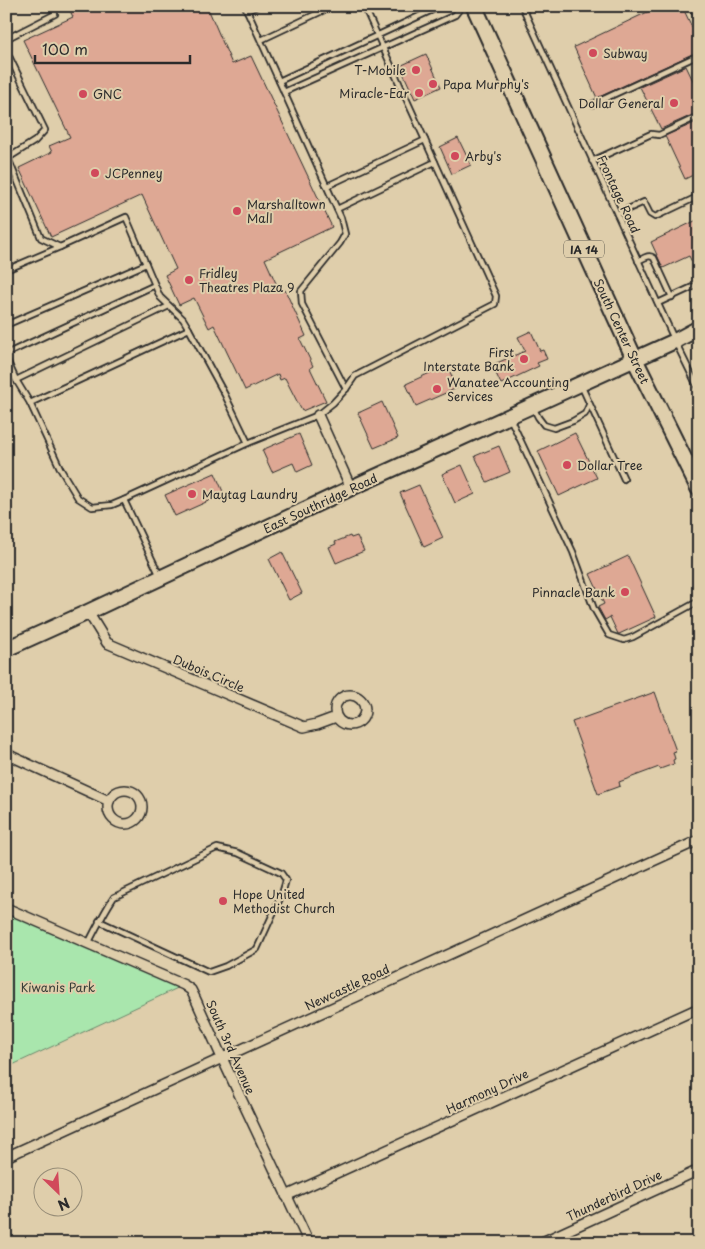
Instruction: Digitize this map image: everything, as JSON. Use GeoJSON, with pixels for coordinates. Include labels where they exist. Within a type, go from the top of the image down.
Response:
{"type":"FeatureCollection","features":[{"type":"Feature","properties":{"kind":"main road","name":"South Center Street"},"geometry":{"type":"LineString","coordinates":[[474,6],[635,360],[699,489]]}},
{"type":"Feature","properties":{"kind":"street","name":"East Southridge Road"},"geometry":{"type":"LineString","coordinates":[[6,649],[351,488],[635,360],[699,328]]}},
{"type":"Feature","properties":{"kind":"street"},"geometry":{"type":"LineString","coordinates":[[318,415],[351,488]]}},
{"type":"Feature","properties":{"kind":"street","name":"Dubois Circle"},"geometry":{"type":"LineString","coordinates":[[88,612],[107,643],[304,727],[336,717]]}},
{"type":"Feature","properties":{"kind":"street"},"geometry":{"type":"LineString","coordinates":[[6,753],[109,801]]}},
{"type":"Feature","properties":{"kind":"street","name":"Newcastle Road"},"geometry":{"type":"LineString","coordinates":[[6,1157],[699,840]]}},
{"type":"Feature","properties":{"kind":"street","name":"South 3rd Avenue"},"geometry":{"type":"LineString","coordinates":[[6,908],[184,985],[191,990],[309,1243]]}},
{"type":"Feature","properties":{"kind":"street","name":"Harmony Drive"},"geometry":{"type":"LineString","coordinates":[[286,1196],[699,1008]]}},
{"type":"Feature","properties":{"kind":"street","name":"Thunderbird Drive"},"geometry":{"type":"LineString","coordinates":[[540,1243],[557,1239],[699,1170]]}},
{"type":"Feature","properties":{"kind":"lane"},"geometry":{"type":"LineString","coordinates":[[6,38],[55,14],[50,6]]}},
{"type":"Feature","properties":{"kind":"lane"},"geometry":{"type":"LineString","coordinates":[[257,6],[246,9],[327,186],[341,218],[345,234],[340,243],[301,291],[302,304],[346,389]]}},
{"type":"Feature","properties":{"kind":"lane"},"geometry":{"type":"LineString","coordinates":[[261,40],[333,6]]}},
{"type":"Feature","properties":{"kind":"lane"},"geometry":{"type":"LineString","coordinates":[[155,285],[6,356],[61,470],[78,498],[92,507],[112,505],[248,443],[318,415],[333,403],[355,376],[495,304],[496,296],[364,6]]}},
{"type":"Feature","properties":{"kind":"lane"},"geometry":{"type":"LineString","coordinates":[[279,81],[441,6]]}},
{"type":"Feature","properties":{"kind":"lane"},"geometry":{"type":"LineString","coordinates":[[284,92],[454,15],[462,6]]}},
{"type":"Feature","properties":{"kind":"lane","name":"Frontage Road"},"geometry":{"type":"LineString","coordinates":[[522,6],[699,390]]}},
{"type":"Feature","properties":{"kind":"lane"},"geometry":{"type":"LineString","coordinates":[[692,6],[699,20]]}},
{"type":"Feature","properties":{"kind":"lane"},"geometry":{"type":"LineString","coordinates":[[6,50],[45,130],[35,141],[8,158],[41,238],[60,247]]}},
{"type":"Feature","properties":{"kind":"lane"},"geometry":{"type":"LineString","coordinates":[[593,104],[699,55]]}},
{"type":"Feature","properties":{"kind":"lane"},"geometry":{"type":"LineString","coordinates":[[592,161],[651,134],[659,135],[699,116]]}},
{"type":"Feature","properties":{"kind":"lane"},"geometry":{"type":"LineString","coordinates":[[327,186],[425,140]]}},
{"type":"Feature","properties":{"kind":"lane"},"geometry":{"type":"LineString","coordinates":[[337,209],[435,162]]}},
{"type":"Feature","properties":{"kind":"lane"},"geometry":{"type":"LineString","coordinates":[[617,214],[644,202],[650,214],[655,217],[699,196]]}},
{"type":"Feature","properties":{"kind":"lane"},"geometry":{"type":"LineString","coordinates":[[6,270],[126,217],[160,297],[183,319],[225,395],[248,443]]}},
{"type":"Feature","properties":{"kind":"lane"},"geometry":{"type":"LineString","coordinates":[[652,256],[654,250]]}},
{"type":"Feature","properties":{"kind":"lane"},"geometry":{"type":"LineString","coordinates":[[638,261],[652,256]]}},
{"type":"Feature","properties":{"kind":"lane"},"geometry":{"type":"LineString","coordinates":[[652,256],[672,297]]}},
{"type":"Feature","properties":{"kind":"lane"},"geometry":{"type":"LineString","coordinates":[[6,325],[146,264]]}},
{"type":"Feature","properties":{"kind":"lane"},"geometry":{"type":"LineString","coordinates":[[658,303],[699,284]]}},
{"type":"Feature","properties":{"kind":"lane"},"geometry":{"type":"LineString","coordinates":[[16,380],[169,306]]}},
{"type":"Feature","properties":{"kind":"lane"},"geometry":{"type":"LineString","coordinates":[[30,403],[189,329]]}},
{"type":"Feature","properties":{"kind":"lane"},"geometry":{"type":"LineString","coordinates":[[581,384],[624,480]]}},
{"type":"Feature","properties":{"kind":"lane"},"geometry":{"type":"LineString","coordinates":[[532,406],[544,425],[554,428],[585,414],[589,405]]}},
{"type":"Feature","properties":{"kind":"lane"},"geometry":{"type":"LineString","coordinates":[[509,416],[573,552],[594,609],[609,635],[624,640],[633,637],[699,601]]}},
{"type":"Feature","properties":{"kind":"lane"},"geometry":{"type":"LineString","coordinates":[[124,500],[161,578]]}},
{"type":"Feature","properties":{"kind":"lane"},"geometry":{"type":"LineString","coordinates":[[88,944],[104,911],[114,897],[217,848],[238,852],[281,873],[286,880],[282,894],[258,949],[226,966],[209,972],[100,921]]}},
{"type":"Feature","properties":{"kind":"green space","name":"Kiwanis Park"},"geometry":{"type":"Polygon","coordinates":[[[6,908],[184,985],[6,1068],[6,908]]]}},
{"type":"Feature","properties":{"kind":"building","name":"Marshalltown Mall"},"geometry":{"type":"Polygon","coordinates":[[[68,6],[207,6],[232,64],[251,56],[332,227],[265,259],[280,292],[285,290],[306,336],[300,339],[313,366],[310,368],[326,401],[302,411],[285,378],[280,380],[278,374],[245,390],[214,325],[209,328],[194,298],[179,305],[165,275],[176,269],[142,195],[51,237],[19,168],[52,152],[49,146],[70,137],[23,40],[73,17],[68,6]]]}},
{"type":"Feature","properties":{"kind":"building"},"geometry":{"type":"Polygon","coordinates":[[[660,6],[682,6],[699,42],[699,51],[597,98],[574,47],[660,6]]]}},
{"type":"Feature","properties":{"kind":"building"},"geometry":{"type":"Polygon","coordinates":[[[426,54],[441,87],[415,99],[400,66],[426,54]]]}},
{"type":"Feature","properties":{"kind":"building","name":"Dollar General"},"geometry":{"type":"Polygon","coordinates":[[[686,66],[699,93],[699,112],[661,129],[640,87],[686,66]]]}},
{"type":"Feature","properties":{"kind":"building"},"geometry":{"type":"Polygon","coordinates":[[[699,121],[699,172],[685,179],[665,136],[699,121]]]}},
{"type":"Feature","properties":{"kind":"building","name":"Arby's"},"geometry":{"type":"Polygon","coordinates":[[[458,138],[471,165],[452,174],[440,147],[458,138]]]}},
{"type":"Feature","properties":{"kind":"building"},"geometry":{"type":"Polygon","coordinates":[[[699,219],[699,258],[692,262],[689,256],[663,268],[651,242],[699,219]]]}},
{"type":"Feature","properties":{"kind":"building"},"geometry":{"type":"Polygon","coordinates":[[[531,331],[540,351],[543,350],[547,359],[537,363],[539,366],[501,384],[492,365],[525,351],[518,337],[531,331]]]}},
{"type":"Feature","properties":{"kind":"building"},"geometry":{"type":"Polygon","coordinates":[[[447,365],[457,388],[416,406],[406,384],[447,365]]]}},
{"type":"Feature","properties":{"kind":"building"},"geometry":{"type":"Polygon","coordinates":[[[382,402],[398,438],[374,448],[358,413],[382,402]]]}},
{"type":"Feature","properties":{"kind":"building","name":"Dollar Tree"},"geometry":{"type":"Polygon","coordinates":[[[575,433],[597,478],[559,496],[538,451],[575,433]]]}},
{"type":"Feature","properties":{"kind":"building"},"geometry":{"type":"Polygon","coordinates":[[[299,434],[312,465],[297,472],[293,463],[272,472],[262,450],[299,434]]]}},
{"type":"Feature","properties":{"kind":"building"},"geometry":{"type":"Polygon","coordinates":[[[499,446],[510,472],[487,482],[475,456],[499,446]]]}},
{"type":"Feature","properties":{"kind":"building"},"geometry":{"type":"Polygon","coordinates":[[[462,465],[475,494],[455,503],[442,474],[462,465]]]}},
{"type":"Feature","properties":{"kind":"building"},"geometry":{"type":"Polygon","coordinates":[[[215,473],[224,494],[175,516],[165,495],[215,473]]]}},
{"type":"Feature","properties":{"kind":"building"},"geometry":{"type":"Polygon","coordinates":[[[419,485],[443,538],[424,547],[400,493],[419,485]]]}},
{"type":"Feature","properties":{"kind":"building"},"geometry":{"type":"Polygon","coordinates":[[[350,536],[351,538],[357,536],[364,551],[336,563],[329,547],[336,544],[335,542],[350,536]]]}},
{"type":"Feature","properties":{"kind":"building"},"geometry":{"type":"Polygon","coordinates":[[[282,552],[302,593],[289,600],[269,559],[282,552]]]}},
{"type":"Feature","properties":{"kind":"building"},"geometry":{"type":"Polygon","coordinates":[[[628,556],[656,617],[618,634],[610,617],[605,620],[598,607],[604,604],[590,574],[628,556]]]}},
{"type":"Feature","properties":{"kind":"building"},"geometry":{"type":"Polygon","coordinates":[[[655,692],[676,751],[673,752],[674,764],[660,769],[659,767],[619,782],[620,786],[598,794],[572,722],[655,692]]]}},
{"type":"Feature","properties":{"kind":"place","name":"Subway"},"geometry":{"type":"Point","coordinates":[593,53]}},
{"type":"Feature","properties":{"kind":"place","name":"T-Mobile"},"geometry":{"type":"Point","coordinates":[416,70]}},
{"type":"Feature","properties":{"kind":"place","name":"Papa Murphy's"},"geometry":{"type":"Point","coordinates":[433,84]}},
{"type":"Feature","properties":{"kind":"place","name":"Miracle-Ear"},"geometry":{"type":"Point","coordinates":[419,93]}},
{"type":"Feature","properties":{"kind":"place","name":"GNC"},"geometry":{"type":"Point","coordinates":[83,94]}},
{"type":"Feature","properties":{"kind":"place","name":"Dollar General"},"geometry":{"type":"Point","coordinates":[674,103]}},
{"type":"Feature","properties":{"kind":"place","name":"Arby's"},"geometry":{"type":"Point","coordinates":[455,156]}},
{"type":"Feature","properties":{"kind":"place","name":"JCPenney"},"geometry":{"type":"Point","coordinates":[95,173]}},
{"type":"Feature","properties":{"kind":"place","name":"Marshalltown Mall"},"geometry":{"type":"Point","coordinates":[237,211]}},
{"type":"Feature","properties":{"kind":"place","name":"Fridley Theatres Plaza 9"},"geometry":{"type":"Point","coordinates":[189,280]}},
{"type":"Feature","properties":{"kind":"place","name":"First Interstate Bank"},"geometry":{"type":"Point","coordinates":[524,359]}},
{"type":"Feature","properties":{"kind":"place","name":"Wanatee Accounting Services"},"geometry":{"type":"Point","coordinates":[437,389]}},
{"type":"Feature","properties":{"kind":"place","name":"Dollar Tree"},"geometry":{"type":"Point","coordinates":[567,465]}},
{"type":"Feature","properties":{"kind":"place","name":"Maytag Laundry"},"geometry":{"type":"Point","coordinates":[192,494]}},
{"type":"Feature","properties":{"kind":"place","name":"Pinnacle Bank"},"geometry":{"type":"Point","coordinates":[625,592]}},
{"type":"Feature","properties":{"kind":"place","name":"Hope United Methodist Church"},"geometry":{"type":"Point","coordinates":[223,901]}}]}
